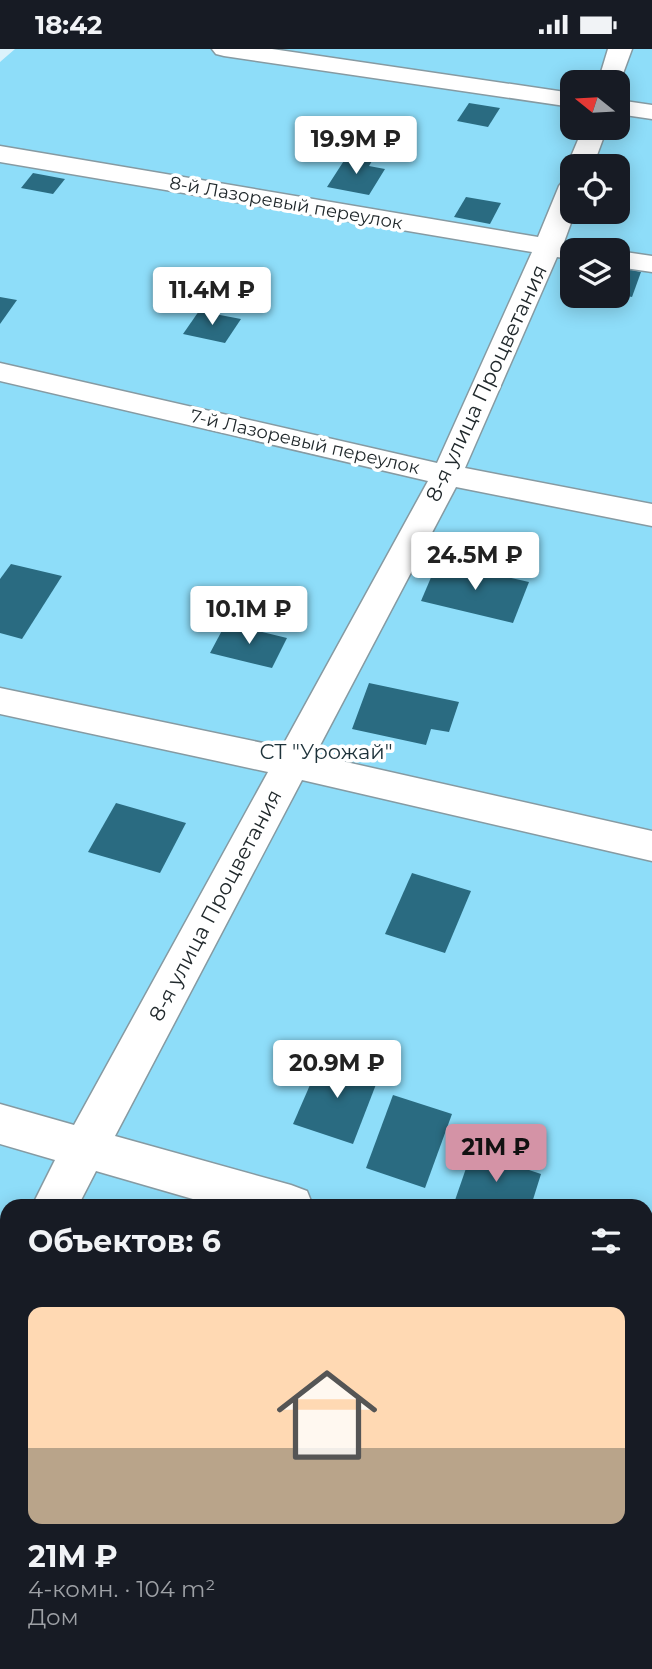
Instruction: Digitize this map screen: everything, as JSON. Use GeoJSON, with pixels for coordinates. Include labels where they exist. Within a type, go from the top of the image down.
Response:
{"type":"FeatureCollection","features":[{"type":"Feature","properties":{"kind":"lane"},"geometry":{"type":"LineString","coordinates":[[224,49],[560,98]]}},
{"type":"Feature","properties":{"kind":"lane"},"geometry":{"type":"LineString","coordinates":[[614,70],[620,49]]}},
{"type":"Feature","properties":{"kind":"lane"},"geometry":{"type":"LineString","coordinates":[[630,109],[652,112]]}},
{"type":"Feature","properties":{"kind":"lane","name":"8-й Лазоревый переулок"},"geometry":{"type":"LineString","coordinates":[[0,154],[560,249]]}},
{"type":"Feature","properties":{"kind":"lane","name":"8-я улица Процветания"},"geometry":{"type":"LineString","coordinates":[[58,1199],[447,475],[560,249]]}},
{"type":"Feature","properties":{"kind":"lane"},"geometry":{"type":"LineString","coordinates":[[630,261],[652,264]]}},
{"type":"Feature","properties":{"kind":"lane","name":"7-й Лазоревый переулок"},"geometry":{"type":"LineString","coordinates":[[0,372],[447,475],[652,515]]}},
{"type":"Feature","properties":{"kind":"lane"},"geometry":{"type":"LineString","coordinates":[[0,701],[292,763],[652,846]]}},
{"type":"Feature","properties":{"kind":"lane"},"geometry":{"type":"LineString","coordinates":[[0,1124],[267,1199]]}},
{"type":"Feature","properties":{"kind":"green space","name":"СТ \"Урожай\""},"geometry":{"type":"Polygon","coordinates":[[[15,49],[652,49],[652,1199],[0,1199],[0,62],[15,49]]]}},
{"type":"Feature","properties":{"kind":"building"},"geometry":{"type":"Polygon","coordinates":[[[469,103],[500,108],[488,127],[457,121],[469,103]]]}},
{"type":"Feature","properties":{"kind":"building"},"geometry":{"type":"Polygon","coordinates":[[[347,156],[372,161],[369,166],[385,169],[369,195],[327,187],[347,156]]]}},
{"type":"Feature","properties":{"kind":"building"},"geometry":{"type":"Polygon","coordinates":[[[33,173],[65,179],[53,194],[21,188],[33,173]]]}},
{"type":"Feature","properties":{"kind":"building"},"geometry":{"type":"Polygon","coordinates":[[[466,197],[501,203],[490,224],[454,217],[466,197]]]}},
{"type":"Feature","properties":{"kind":"building"},"geometry":{"type":"Polygon","coordinates":[[[630,270],[641,272],[630,297],[630,270]]]}},
{"type":"Feature","properties":{"kind":"building"},"geometry":{"type":"Polygon","coordinates":[[[0,297],[17,300],[0,324],[0,297]]]}},
{"type":"Feature","properties":{"kind":"building"},"geometry":{"type":"Polygon","coordinates":[[[199,311],[241,319],[225,343],[183,334],[199,311]]]}},
{"type":"Feature","properties":{"kind":"building"},"geometry":{"type":"Polygon","coordinates":[[[438,561],[529,582],[513,623],[421,601],[438,561]]]}},
{"type":"Feature","properties":{"kind":"building"},"geometry":{"type":"Polygon","coordinates":[[[11,564],[62,576],[22,639],[0,633],[0,579],[11,564]]]}},
{"type":"Feature","properties":{"kind":"building"},"geometry":{"type":"Polygon","coordinates":[[[226,623],[287,638],[272,668],[210,653],[226,623]]]}},
{"type":"Feature","properties":{"kind":"building"},"geometry":{"type":"Polygon","coordinates":[[[369,683],[459,702],[449,732],[431,729],[426,745],[352,729],[369,683]]]}},
{"type":"Feature","properties":{"kind":"building"},"geometry":{"type":"Polygon","coordinates":[[[116,803],[186,823],[160,873],[88,852],[116,803]]]}},
{"type":"Feature","properties":{"kind":"building"},"geometry":{"type":"Polygon","coordinates":[[[412,873],[471,891],[445,953],[385,934],[412,873]]]}},
{"type":"Feature","properties":{"kind":"building"},"geometry":{"type":"Polygon","coordinates":[[[323,1055],[380,1074],[353,1144],[293,1124],[323,1055]]]}},
{"type":"Feature","properties":{"kind":"building"},"geometry":{"type":"Polygon","coordinates":[[[393,1095],[452,1114],[425,1188],[366,1168],[393,1095]]]}},
{"type":"Feature","properties":{"kind":"building"},"geometry":{"type":"Polygon","coordinates":[[[472,1151],[541,1174],[533,1199],[455,1199],[472,1151]]]}}]}
